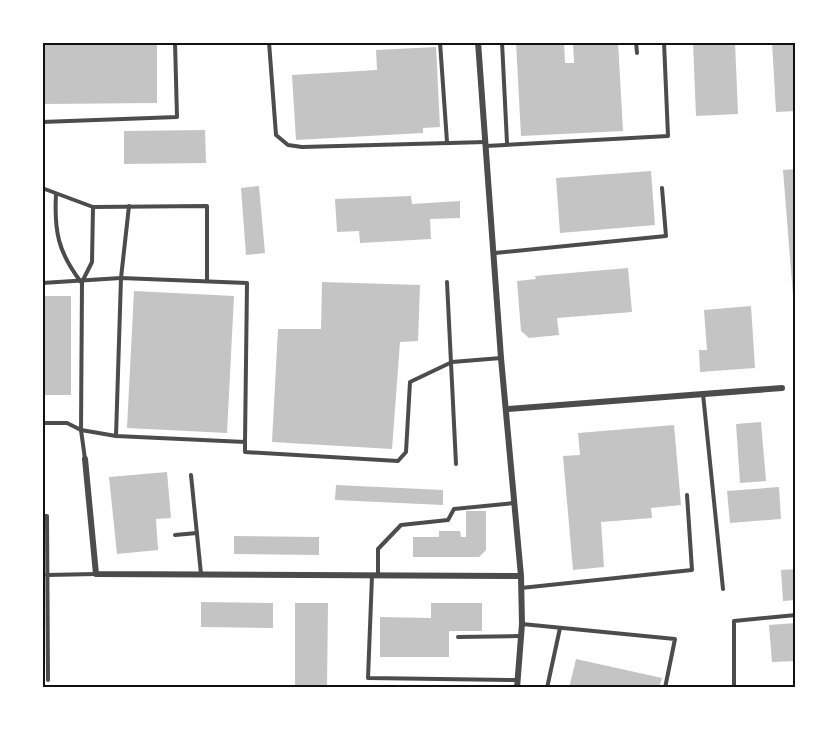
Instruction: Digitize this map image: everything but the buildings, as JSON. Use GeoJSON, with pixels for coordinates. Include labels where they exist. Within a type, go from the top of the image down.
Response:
{"type":"FeatureCollection","features":[{"type":"Feature","properties":{"kind":"street"},"geometry":{"type":"LineString","coordinates":[[478,42],[501,358],[508,409],[521,576],[522,624],[517,688]]}},
{"type":"Feature","properties":{"kind":"street"},"geometry":{"type":"LineString","coordinates":[[508,409],[782,388]]}},
{"type":"Feature","properties":{"kind":"street"},"geometry":{"type":"LineString","coordinates":[[85,459],[96,574],[521,576]]}},
{"type":"Feature","properties":{"kind":"lane"},"geometry":{"type":"LineString","coordinates":[[42,123],[177,117],[175,42]]}},
{"type":"Feature","properties":{"kind":"lane"},"geometry":{"type":"LineString","coordinates":[[269,42],[276,135],[288,145],[302,147],[447,142],[486,144],[668,136],[664,42]]}},
{"type":"Feature","properties":{"kind":"lane"},"geometry":{"type":"LineString","coordinates":[[440,42],[447,142]]}},
{"type":"Feature","properties":{"kind":"lane"},"geometry":{"type":"LineString","coordinates":[[502,42],[507,143]]}},
{"type":"Feature","properties":{"kind":"lane"},"geometry":{"type":"LineString","coordinates":[[636,42],[637,53]]}},
{"type":"Feature","properties":{"kind":"lane"},"geometry":{"type":"LineString","coordinates":[[42,188],[93,207],[207,206],[207,281]]}},
{"type":"Feature","properties":{"kind":"lane"},"geometry":{"type":"LineString","coordinates":[[495,253],[666,236],[662,188]]}},
{"type":"Feature","properties":{"kind":"lane"},"geometry":{"type":"LineString","coordinates":[[56,194],[55,215],[58,241],[65,261],[82,282]]}},
{"type":"Feature","properties":{"kind":"lane"},"geometry":{"type":"LineString","coordinates":[[116,436],[121,278],[129,206]]}},
{"type":"Feature","properties":{"kind":"lane"},"geometry":{"type":"LineString","coordinates":[[85,459],[81,430],[82,282],[92,262],[93,207]]}},
{"type":"Feature","properties":{"kind":"lane"},"geometry":{"type":"LineString","coordinates":[[42,283],[121,278],[247,283],[245,452],[398,461],[406,452],[410,382],[452,362],[501,358]]}},
{"type":"Feature","properties":{"kind":"lane"},"geometry":{"type":"LineString","coordinates":[[447,282],[456,464]]}},
{"type":"Feature","properties":{"kind":"lane"},"geometry":{"type":"LineString","coordinates":[[703,394],[723,589]]}},
{"type":"Feature","properties":{"kind":"lane"},"geometry":{"type":"LineString","coordinates":[[42,423],[67,423],[81,430],[116,436],[245,442]]}},
{"type":"Feature","properties":{"kind":"lane"},"geometry":{"type":"LineString","coordinates":[[191,475],[201,575]]}},
{"type":"Feature","properties":{"kind":"lane"},"geometry":{"type":"LineString","coordinates":[[521,588],[692,570],[687,495]]}},
{"type":"Feature","properties":{"kind":"lane"},"geometry":{"type":"LineString","coordinates":[[515,502],[454,509],[448,520],[401,525],[378,549],[368,678],[518,680]]}},
{"type":"Feature","properties":{"kind":"lane"},"geometry":{"type":"LineString","coordinates":[[42,516],[46,516],[48,680]]}},
{"type":"Feature","properties":{"kind":"lane"},"geometry":{"type":"LineString","coordinates":[[175,535],[197,533]]}},
{"type":"Feature","properties":{"kind":"lane"},"geometry":{"type":"LineString","coordinates":[[47,575],[96,574]]}},
{"type":"Feature","properties":{"kind":"lane"},"geometry":{"type":"LineString","coordinates":[[734,688],[734,621],[796,615]]}},
{"type":"Feature","properties":{"kind":"lane"},"geometry":{"type":"LineString","coordinates":[[522,624],[675,639],[665,688]]}},
{"type":"Feature","properties":{"kind":"lane"},"geometry":{"type":"LineString","coordinates":[[547,688],[560,628]]}},
{"type":"Feature","properties":{"kind":"lane"},"geometry":{"type":"LineString","coordinates":[[458,637],[521,636]]}},
{"type":"Feature","properties":{"kind":"lane"},"geometry":{"type":"LineString","coordinates":[[787,688],[796,688]]}}]}
